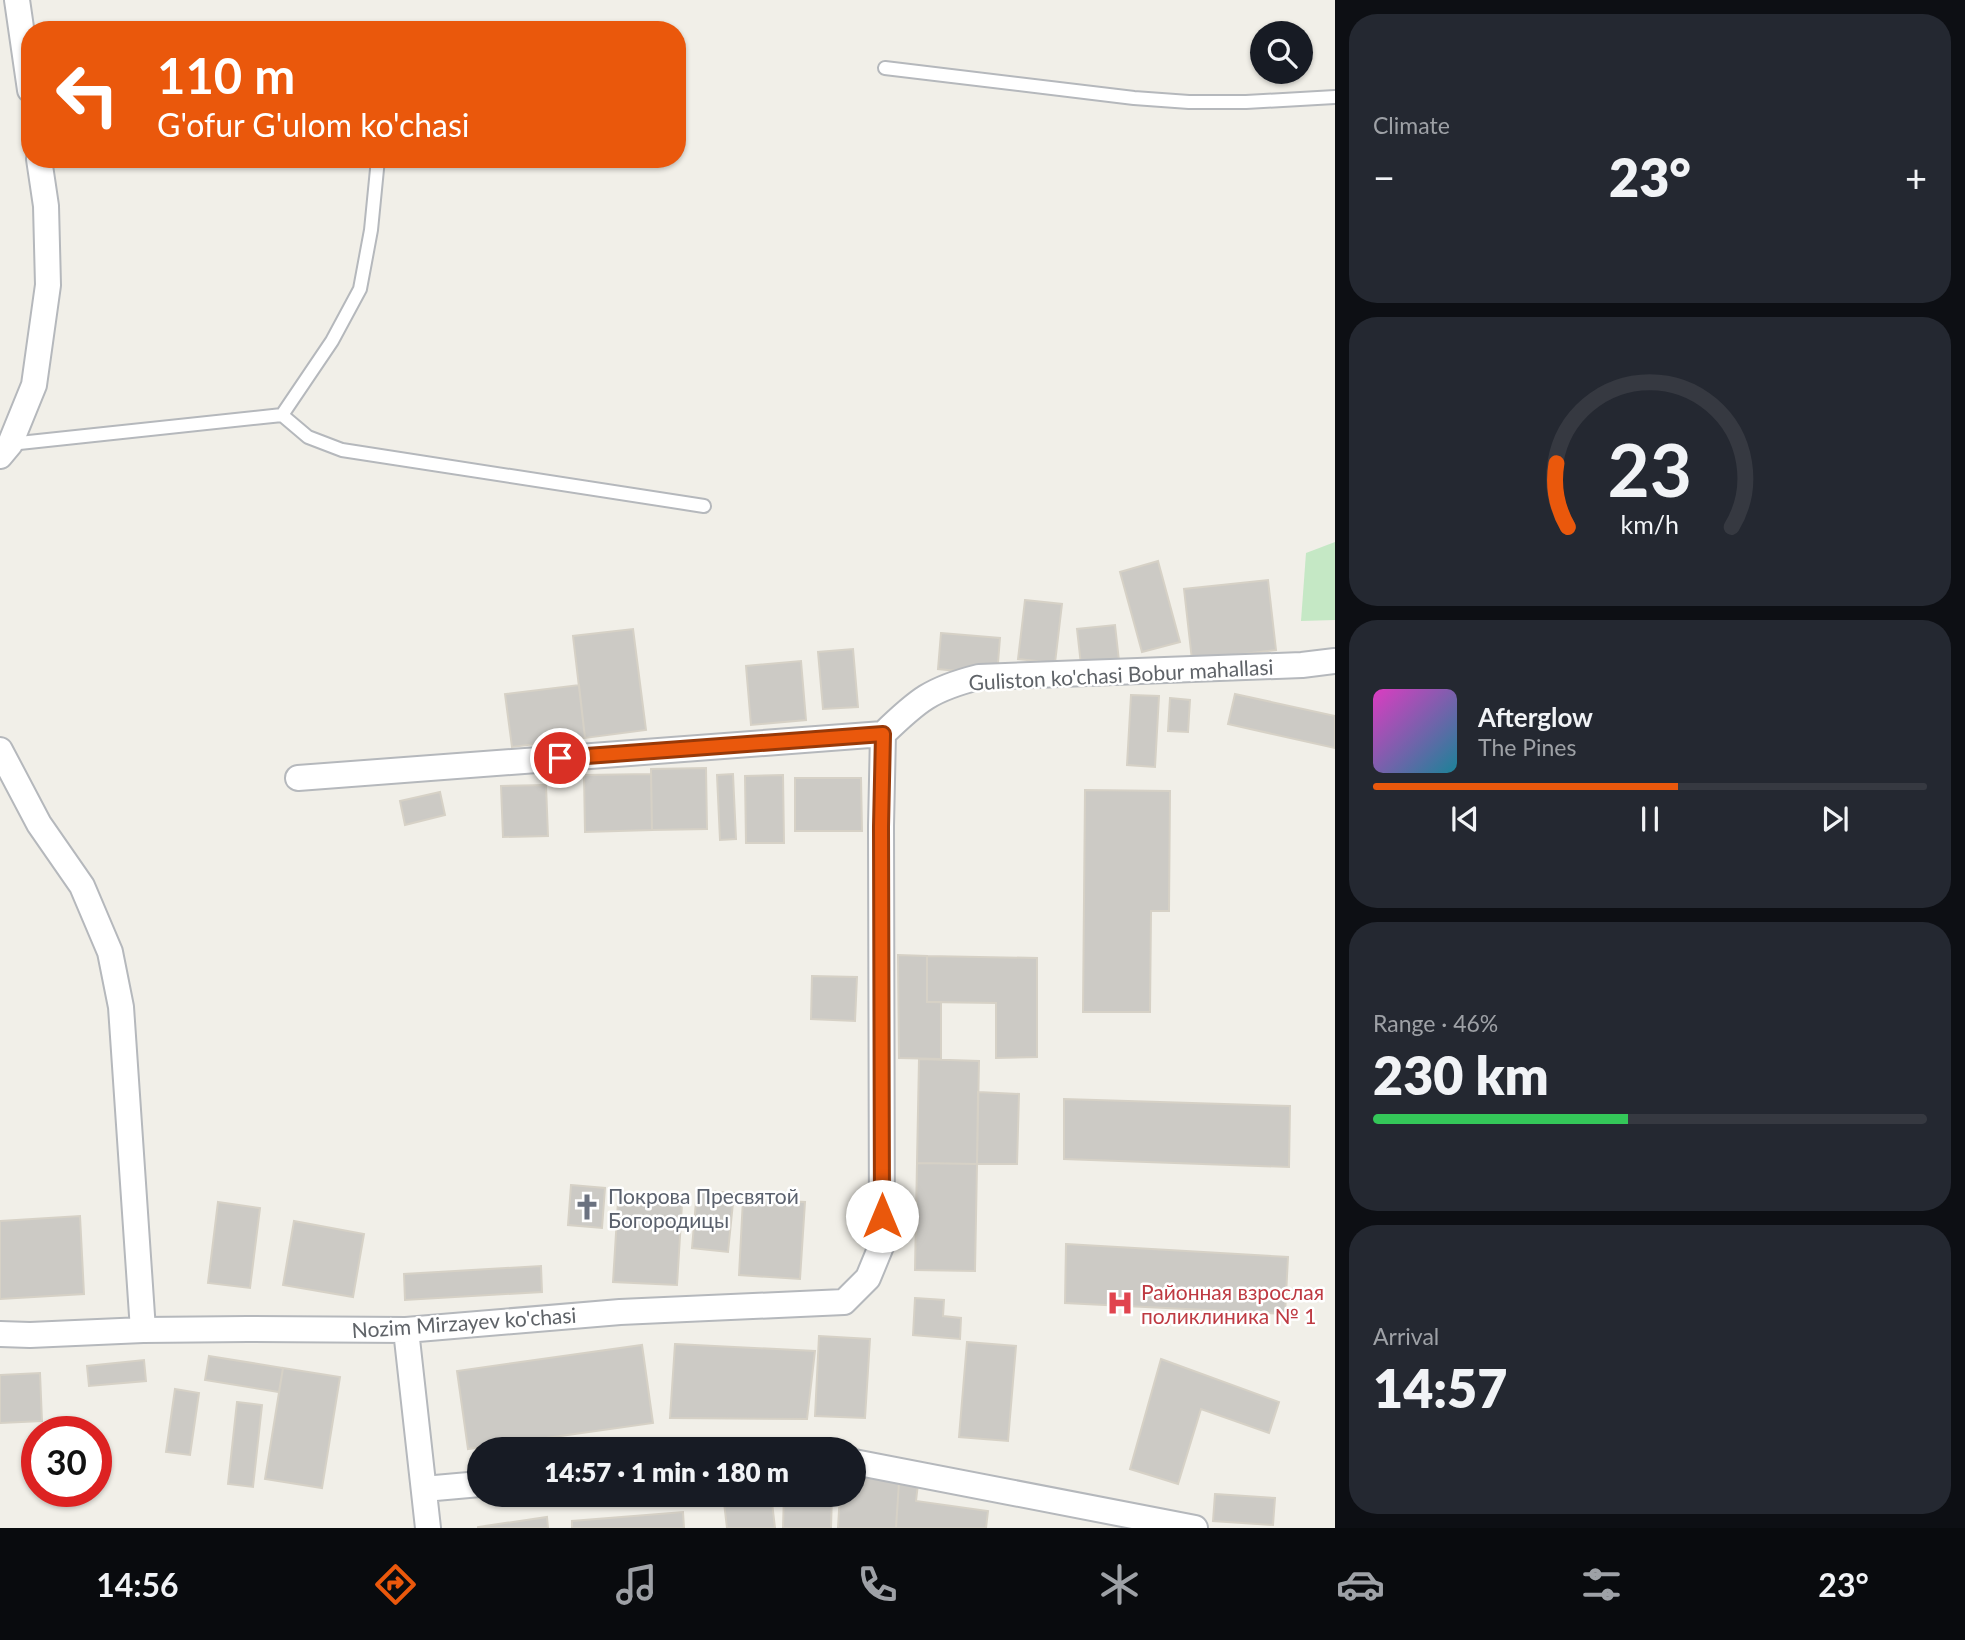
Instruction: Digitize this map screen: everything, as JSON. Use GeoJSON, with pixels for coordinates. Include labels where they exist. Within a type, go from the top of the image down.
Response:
{"type":"FeatureCollection","features":[{"type":"Feature","properties":{"kind":"street"},"geometry":{"type":"LineString","coordinates":[[17,0],[21,28]]}},
{"type":"Feature","properties":{"kind":"street"},"geometry":{"type":"LineString","coordinates":[[5,450],[34,385],[48,285],[46,206],[40,168]]}},
{"type":"Feature","properties":{"kind":"street","name":"Guliston ko'chasi Bobur mahallasi"},"geometry":{"type":"LineString","coordinates":[[883,734],[915,703],[947,685],[979,677],[1335,662]]}},
{"type":"Feature","properties":{"kind":"street"},"geometry":{"type":"LineString","coordinates":[[298,778],[883,734]]}},
{"type":"Feature","properties":{"kind":"street","name":"Nozim Mirzayev ko'chasi"},"geometry":{"type":"LineString","coordinates":[[0,1334],[143,1330],[407,1330],[620,1312],[845,1302],[868,1278],[882,1244],[883,734]]}},
{"type":"Feature","properties":{"kind":"street"},"geometry":{"type":"LineString","coordinates":[[0,750],[39,824],[82,886],[110,952],[121,1007],[143,1330]]}},
{"type":"Feature","properties":{"kind":"street"},"geometry":{"type":"LineString","coordinates":[[407,1330],[428,1528]]}},
{"type":"Feature","properties":{"kind":"street"},"geometry":{"type":"LineString","coordinates":[[866,1464],[1195,1528]]}},
{"type":"Feature","properties":{"kind":"street"},"geometry":{"type":"LineString","coordinates":[[424,1489],[467,1486]]}},
{"type":"Feature","properties":{"kind":"lane"},"geometry":{"type":"LineString","coordinates":[[885,68],[1134,98],[1189,102],[1335,97]]}},
{"type":"Feature","properties":{"kind":"lane"},"geometry":{"type":"LineString","coordinates":[[282,415],[332,341],[360,289],[371,230],[377,168]]}},
{"type":"Feature","properties":{"kind":"lane"},"geometry":{"type":"LineString","coordinates":[[5,450],[282,415],[308,437],[342,450],[704,506]]}},
{"type":"Feature","properties":{"kind":"green space"},"geometry":{"type":"Polygon","coordinates":[[[1335,542],[1335,620],[1301,621],[1306,553],[1335,542]]]}},
{"type":"Feature","properties":{"kind":"building"},"geometry":{"type":"Polygon","coordinates":[[[1158,561],[1180,642],[1142,652],[1120,572],[1158,561]]]}},
{"type":"Feature","properties":{"kind":"building"},"geometry":{"type":"Polygon","coordinates":[[[1268,580],[1276,650],[1192,660],[1184,589],[1268,580]]]}},
{"type":"Feature","properties":{"kind":"building"},"geometry":{"type":"Polygon","coordinates":[[[1025,600],[1062,604],[1055,663],[1018,659],[1025,600]]]}},
{"type":"Feature","properties":{"kind":"building"},"geometry":{"type":"Polygon","coordinates":[[[1115,625],[1119,661],[1081,665],[1077,629],[1115,625]]]}},
{"type":"Feature","properties":{"kind":"building"},"geometry":{"type":"Polygon","coordinates":[[[633,629],[646,730],[585,738],[573,636],[633,629]]]}},
{"type":"Feature","properties":{"kind":"building"},"geometry":{"type":"Polygon","coordinates":[[[941,633],[1000,638],[997,675],[938,669],[941,633]]]}},
{"type":"Feature","properties":{"kind":"building"},"geometry":{"type":"Polygon","coordinates":[[[853,649],[858,707],[823,709],[818,652],[853,649]]]}},
{"type":"Feature","properties":{"kind":"building"},"geometry":{"type":"Polygon","coordinates":[[[801,661],[806,720],[751,725],[746,666],[801,661]]]}},
{"type":"Feature","properties":{"kind":"building"},"geometry":{"type":"Polygon","coordinates":[[[579,685],[585,738],[512,747],[505,694],[579,685]]]}},
{"type":"Feature","properties":{"kind":"building"},"geometry":{"type":"Polygon","coordinates":[[[1235,694],[1335,716],[1335,748],[1228,724],[1235,694]]]}},
{"type":"Feature","properties":{"kind":"building"},"geometry":{"type":"Polygon","coordinates":[[[1131,695],[1159,696],[1155,767],[1127,765],[1131,695]]]}},
{"type":"Feature","properties":{"kind":"building"},"geometry":{"type":"Polygon","coordinates":[[[1170,698],[1190,700],[1188,732],[1168,731],[1170,698]]]}},
{"type":"Feature","properties":{"kind":"building"},"geometry":{"type":"Polygon","coordinates":[[[706,768],[707,829],[652,830],[651,769],[706,768]]]}},
{"type":"Feature","properties":{"kind":"building"},"geometry":{"type":"Polygon","coordinates":[[[651,774],[652,830],[585,832],[584,775],[651,774]]]}},
{"type":"Feature","properties":{"kind":"building"},"geometry":{"type":"Polygon","coordinates":[[[733,774],[736,839],[720,840],[717,775],[733,774]]]}},
{"type":"Feature","properties":{"kind":"building"},"geometry":{"type":"Polygon","coordinates":[[[783,775],[784,843],[746,843],[745,776],[783,775]]]}},
{"type":"Feature","properties":{"kind":"building"},"geometry":{"type":"Polygon","coordinates":[[[795,778],[861,778],[862,831],[795,831],[795,778]]]}},
{"type":"Feature","properties":{"kind":"building"},"geometry":{"type":"Polygon","coordinates":[[[546,785],[548,836],[503,837],[501,786],[546,785]]]}},
{"type":"Feature","properties":{"kind":"building"},"geometry":{"type":"Polygon","coordinates":[[[1085,790],[1170,791],[1169,911],[1151,911],[1150,1012],[1083,1012],[1085,790]]]}},
{"type":"Feature","properties":{"kind":"building"},"geometry":{"type":"Polygon","coordinates":[[[440,792],[445,815],[405,825],[400,801],[440,792]]]}},
{"type":"Feature","properties":{"kind":"building"},"geometry":{"type":"Polygon","coordinates":[[[898,955],[927,956],[927,1002],[941,1002],[941,1059],[899,1058],[898,955]]]}},
{"type":"Feature","properties":{"kind":"building"},"geometry":{"type":"Polygon","coordinates":[[[927,956],[1037,958],[1037,1057],[996,1058],[996,1003],[927,1002],[927,956]]]}},
{"type":"Feature","properties":{"kind":"building"},"geometry":{"type":"Polygon","coordinates":[[[812,976],[857,977],[855,1021],[811,1019],[812,976]]]}},
{"type":"Feature","properties":{"kind":"building"},"geometry":{"type":"Polygon","coordinates":[[[919,1059],[979,1061],[977,1164],[917,1163],[919,1059]]]}},
{"type":"Feature","properties":{"kind":"building"},"geometry":{"type":"Polygon","coordinates":[[[978,1092],[1019,1094],[1017,1164],[977,1164],[978,1092]]]}},
{"type":"Feature","properties":{"kind":"building"},"geometry":{"type":"Polygon","coordinates":[[[1064,1099],[1290,1106],[1289,1167],[1064,1159],[1064,1099]]]}},
{"type":"Feature","properties":{"kind":"building"},"geometry":{"type":"Polygon","coordinates":[[[917,1163],[977,1164],[975,1271],[915,1270],[917,1163]]]}},
{"type":"Feature","properties":{"kind":"building","name":"Покрова Пресвятой Богородицы"},"geometry":{"type":"Polygon","coordinates":[[[571,1185],[605,1188],[602,1228],[568,1225],[571,1185]]]}},
{"type":"Feature","properties":{"kind":"building"},"geometry":{"type":"Polygon","coordinates":[[[697,1190],[734,1193],[728,1252],[692,1248],[697,1190]]]}},
{"type":"Feature","properties":{"kind":"building"},"geometry":{"type":"Polygon","coordinates":[[[743,1199],[805,1202],[800,1279],[739,1275],[743,1199]]]}},
{"type":"Feature","properties":{"kind":"building"},"geometry":{"type":"Polygon","coordinates":[[[618,1201],[682,1204],[677,1285],[613,1282],[618,1201]]]}},
{"type":"Feature","properties":{"kind":"building"},"geometry":{"type":"Polygon","coordinates":[[[218,1202],[260,1208],[250,1288],[208,1283],[218,1202]]]}},
{"type":"Feature","properties":{"kind":"building"},"geometry":{"type":"Polygon","coordinates":[[[80,1216],[84,1294],[0,1299],[0,1221],[80,1216]]]}},
{"type":"Feature","properties":{"kind":"building"},"geometry":{"type":"Polygon","coordinates":[[[294,1221],[364,1234],[353,1297],[283,1285],[294,1221]]]}},
{"type":"Feature","properties":{"kind":"building"},"geometry":{"type":"Polygon","coordinates":[[[1066,1244],[1288,1257],[1285,1314],[1065,1303],[1066,1244]]]}},
{"type":"Feature","properties":{"kind":"building"},"geometry":{"type":"Polygon","coordinates":[[[541,1266],[542,1292],[405,1300],[404,1274],[541,1266]]]}},
{"type":"Feature","properties":{"kind":"building"},"geometry":{"type":"Polygon","coordinates":[[[915,1298],[944,1300],[943,1316],[961,1318],[960,1339],[913,1335],[915,1298]]]}},
{"type":"Feature","properties":{"kind":"building"},"geometry":{"type":"Polygon","coordinates":[[[819,1336],[870,1339],[865,1418],[815,1416],[819,1336]]]}},
{"type":"Feature","properties":{"kind":"building"},"geometry":{"type":"Polygon","coordinates":[[[967,1342],[1016,1346],[1008,1441],[959,1437],[967,1342]]]}},
{"type":"Feature","properties":{"kind":"building"},"geometry":{"type":"Polygon","coordinates":[[[675,1344],[815,1351],[807,1419],[670,1418],[675,1344]]]}},
{"type":"Feature","properties":{"kind":"building"},"geometry":{"type":"Polygon","coordinates":[[[642,1345],[653,1423],[553,1437],[467,1437],[467,1442],[457,1371],[642,1345]]]}},
{"type":"Feature","properties":{"kind":"building"},"geometry":{"type":"Polygon","coordinates":[[[209,1356],[283,1368],[279,1392],[205,1380],[209,1356]]]}},
{"type":"Feature","properties":{"kind":"building"},"geometry":{"type":"Polygon","coordinates":[[[1161,1359],[1279,1402],[1269,1433],[1201,1409],[1178,1484],[1130,1469],[1161,1359]]]}},
{"type":"Feature","properties":{"kind":"building"},"geometry":{"type":"Polygon","coordinates":[[[144,1360],[146,1381],[89,1386],[87,1366],[144,1360]]]}},
{"type":"Feature","properties":{"kind":"building"},"geometry":{"type":"Polygon","coordinates":[[[283,1368],[340,1377],[322,1488],[265,1479],[283,1368]]]}},
{"type":"Feature","properties":{"kind":"building"},"geometry":{"type":"Polygon","coordinates":[[[40,1373],[42,1416],[21,1416],[21,1422],[0,1423],[0,1375],[40,1373]]]}},
{"type":"Feature","properties":{"kind":"building"},"geometry":{"type":"Polygon","coordinates":[[[175,1389],[199,1393],[190,1455],[166,1452],[175,1389]]]}},
{"type":"Feature","properties":{"kind":"building"},"geometry":{"type":"Polygon","coordinates":[[[237,1402],[262,1405],[253,1487],[228,1484],[237,1402]]]}},
{"type":"Feature","properties":{"kind":"building"},"geometry":{"type":"Polygon","coordinates":[[[866,1478],[899,1482],[896,1528],[838,1528],[839,1507],[866,1507],[866,1478]]]}},
{"type":"Feature","properties":{"kind":"building"},"geometry":{"type":"Polygon","coordinates":[[[899,1482],[918,1484],[916,1501],[988,1511],[986,1528],[896,1528],[899,1482]]]}},
{"type":"Feature","properties":{"kind":"building"},"geometry":{"type":"Polygon","coordinates":[[[1215,1494],[1275,1498],[1273,1525],[1213,1521],[1215,1494]]]}},
{"type":"Feature","properties":{"kind":"building"},"geometry":{"type":"Polygon","coordinates":[[[725,1507],[773,1507],[775,1528],[727,1528],[725,1507]]]}},
{"type":"Feature","properties":{"kind":"building"},"geometry":{"type":"Polygon","coordinates":[[[784,1507],[832,1507],[831,1528],[783,1528],[784,1507]]]}},
{"type":"Feature","properties":{"kind":"building"},"geometry":{"type":"Polygon","coordinates":[[[683,1512],[684,1528],[572,1528],[572,1521],[683,1512]]]}},
{"type":"Feature","properties":{"kind":"building"},"geometry":{"type":"Polygon","coordinates":[[[547,1517],[548,1528],[478,1528],[478,1527],[547,1517]]]}},
{"type":"Feature","properties":{"kind":"place","name":"Покрова Пресвятой Богородицы"},"geometry":{"type":"Point","coordinates":[587,1207]}},
{"type":"Feature","properties":{"kind":"place","name":"Районная взрослая поликлиника № 1"},"geometry":{"type":"Point","coordinates":[1120,1303]}},
{"type":"Feature","properties":{"kind":"route"},"geometry":{"type":"LineString","coordinates":[[560,758],[883,734],[882,1216]]}}]}
